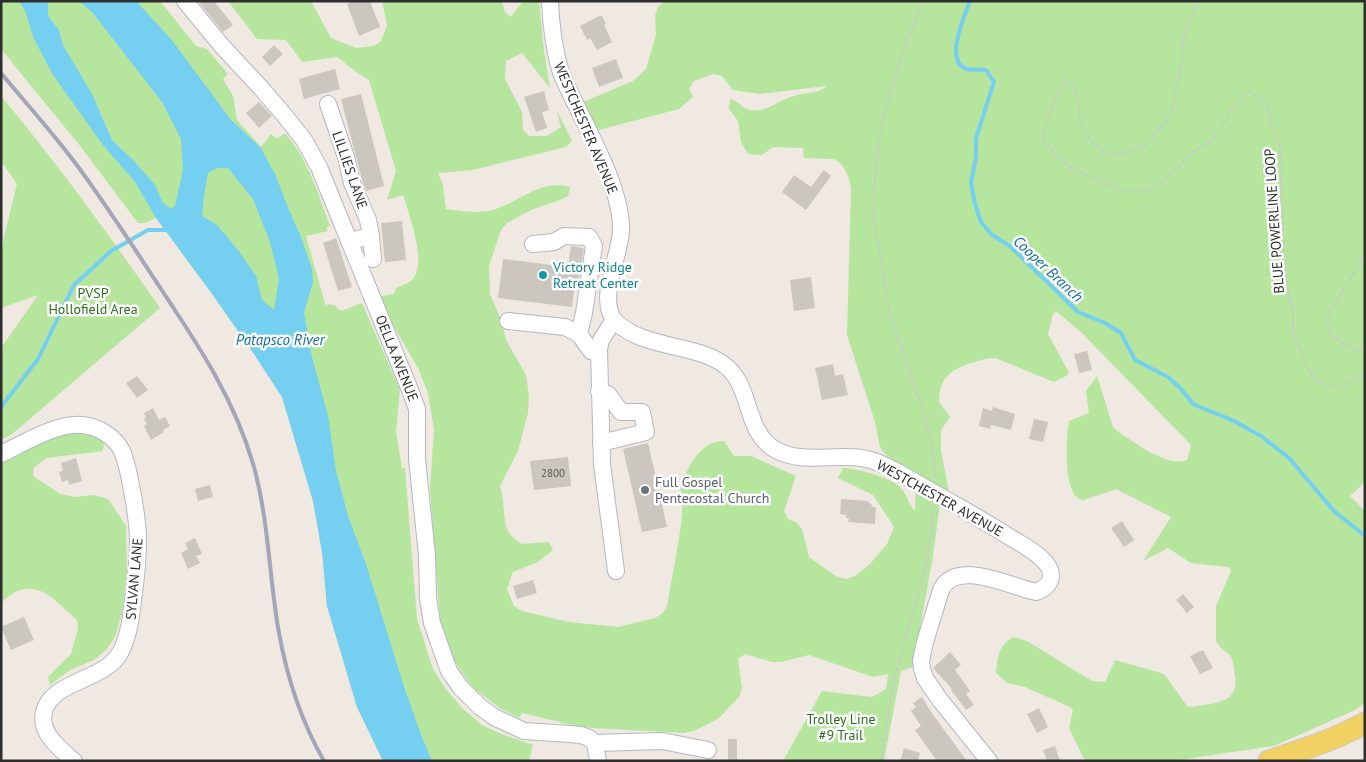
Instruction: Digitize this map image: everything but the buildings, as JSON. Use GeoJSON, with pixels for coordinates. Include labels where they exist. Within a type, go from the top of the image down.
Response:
{"type":"FeatureCollection","features":[{"type":"Feature","properties":{"kind":"main road"},"geometry":{"type":"LineString","coordinates":[[1269,761],[1308,749],[1347,733],[1365,723]]}},
{"type":"Feature","properties":{"kind":"street","name":"OELLA AVENUE"},"geometry":{"type":"LineString","coordinates":[[185,1],[220,45],[268,95],[304,140],[319,167],[417,409],[417,459],[427,555],[428,598],[432,623],[449,671],[460,688],[479,706],[509,725],[524,731],[581,735],[595,743]]}},
{"type":"Feature","properties":{"kind":"street","name":"WESTCHESTER AVENUE"},"geometry":{"type":"LineString","coordinates":[[550,1],[556,56],[561,73],[611,181],[621,217],[619,247],[608,299],[609,312],[614,320],[633,334],[712,358],[728,368],[741,386],[755,430],[765,443],[776,451],[790,456],[869,459],[903,475],[1030,550],[1043,560],[1049,569],[1051,576],[1048,584],[1044,590],[1036,592],[970,575],[958,575],[950,578],[944,583],[941,590],[925,642],[921,660],[922,669],[925,678],[940,700],[989,761]]}},
{"type":"Feature","properties":{"kind":"street","name":"LILLIES LANE"},"geometry":{"type":"LineString","coordinates":[[328,104],[346,157],[352,183],[368,220],[373,259]]}},
{"type":"Feature","properties":{"kind":"street"},"geometry":{"type":"LineString","coordinates":[[350,241],[371,236]]}},
{"type":"Feature","properties":{"kind":"street"},"geometry":{"type":"LineString","coordinates":[[533,244],[554,242],[564,236],[588,237],[594,246],[579,334]]}},
{"type":"Feature","properties":{"kind":"street"},"geometry":{"type":"LineString","coordinates":[[614,320],[601,340],[598,349],[602,464],[616,571]]}},
{"type":"Feature","properties":{"kind":"street"},"geometry":{"type":"LineString","coordinates":[[508,321],[565,327],[579,334],[591,351],[598,349]]}},
{"type":"Feature","properties":{"kind":"street"},"geometry":{"type":"LineString","coordinates":[[599,392],[608,394],[621,412],[642,412],[646,432],[601,443]]}},
{"type":"Feature","properties":{"kind":"street","name":"SYLVAN LANE"},"geometry":{"type":"LineString","coordinates":[[1,454],[67,426],[83,425],[99,429],[109,436],[121,449],[126,461],[136,515],[138,539],[137,567],[126,641],[119,657],[103,669],[56,694],[48,701],[43,715],[46,731],[56,745],[74,761]]}},
{"type":"Feature","properties":{"kind":"street"},"geometry":{"type":"LineString","coordinates":[[598,761],[595,743],[662,741],[708,750]]}},
{"type":"Feature","properties":{"kind":"path"},"geometry":{"type":"LineString","coordinates":[[923,1],[905,46],[882,117],[875,172],[874,218],[890,314],[933,449],[935,485]]}},
{"type":"Feature","properties":{"kind":"path","name":"BLUE POWERLINE LOOP"},"geometry":{"type":"LineString","coordinates":[[1198,1],[1182,44],[1183,58],[1170,117],[1144,146],[1116,155],[1098,148],[1085,133],[1080,120],[1079,106],[1074,87],[1064,79],[1048,114],[1043,140],[1071,168],[1120,191],[1144,192],[1153,188],[1170,175],[1194,151],[1209,144],[1221,129],[1233,107],[1250,91],[1268,107],[1280,146],[1286,278],[1293,313],[1293,332],[1304,360],[1315,380],[1337,388],[1365,375]]}},
{"type":"Feature","properties":{"kind":"path"},"geometry":{"type":"LineString","coordinates":[[1365,255],[1330,310],[1327,322],[1332,336],[1357,350],[1365,348]]}},
{"type":"Feature","properties":{"kind":"path"},"geometry":{"type":"LineString","coordinates":[[881,761],[893,684],[927,564],[935,501]]}},
{"type":"Feature","properties":{"kind":"green space"},"geometry":{"type":"Polygon","coordinates":[[[1,1],[160,1],[196,46],[207,49],[228,74],[223,79],[233,96],[237,120],[261,147],[271,134],[277,139],[285,133],[293,143],[312,177],[330,226],[326,228],[328,231],[306,236],[326,307],[328,304],[334,305],[341,311],[362,303],[400,390],[396,432],[402,468],[405,468],[417,619],[433,669],[446,689],[462,708],[482,725],[533,745],[529,761],[383,761],[357,707],[327,606],[322,552],[313,501],[282,397],[210,291],[156,218],[145,223],[138,223],[81,147],[1,49],[1,1]]]}},
{"type":"Feature","properties":{"kind":"green space","name":"Trolley Line #9 Trail"},"geometry":{"type":"Polygon","coordinates":[[[228,1],[311,1],[331,38],[356,48],[374,46],[381,41],[387,25],[382,1],[502,1],[505,12],[511,17],[523,1],[539,1],[550,88],[522,53],[506,61],[505,79],[522,112],[523,130],[529,136],[547,136],[561,127],[556,109],[572,141],[566,147],[473,170],[438,173],[443,185],[446,209],[464,211],[481,212],[493,210],[530,192],[549,186],[570,187],[568,196],[533,209],[507,223],[501,230],[489,266],[490,294],[501,320],[506,340],[526,375],[529,395],[528,413],[518,451],[500,486],[505,523],[509,533],[521,544],[549,542],[553,550],[538,562],[513,572],[507,589],[514,606],[522,611],[569,622],[618,627],[655,618],[663,613],[667,606],[681,526],[680,492],[682,485],[692,462],[702,450],[716,442],[724,441],[734,456],[751,456],[796,476],[784,511],[788,519],[796,522],[802,529],[809,557],[837,577],[846,579],[855,576],[870,564],[887,544],[894,527],[873,495],[838,478],[843,468],[874,474],[897,484],[915,511],[916,474],[899,465],[885,454],[880,447],[875,422],[847,335],[851,190],[846,172],[841,164],[834,159],[804,158],[803,148],[773,147],[762,155],[748,154],[741,142],[738,121],[729,109],[730,99],[747,109],[762,110],[788,98],[820,90],[827,86],[760,94],[733,90],[722,76],[714,74],[694,81],[689,89],[693,97],[679,109],[591,132],[581,103],[633,81],[646,69],[656,35],[655,16],[658,7],[664,1],[1365,1],[1365,482],[1350,496],[1365,511],[1365,703],[1355,710],[1274,746],[1172,761],[1085,761],[1069,728],[1073,710],[1070,707],[1025,687],[1007,683],[996,673],[998,657],[1002,648],[1013,637],[1027,641],[1092,681],[1105,682],[1115,660],[1161,673],[1165,675],[1187,706],[1191,707],[1215,703],[1229,697],[1235,685],[1232,659],[1216,640],[1216,606],[1231,571],[1229,567],[1191,563],[1168,548],[1143,561],[1171,517],[1116,489],[1084,500],[1077,497],[1072,490],[1069,479],[1067,440],[1069,421],[1089,413],[1086,391],[1097,376],[1113,427],[1117,431],[1151,453],[1179,462],[1187,460],[1191,447],[1082,333],[1056,311],[1053,314],[1048,334],[1068,371],[1068,375],[1054,382],[992,358],[971,363],[957,369],[947,376],[941,387],[939,402],[950,417],[941,430],[941,451],[949,492],[942,488],[933,556],[913,667],[901,671],[884,761],[783,761],[822,691],[872,697],[886,689],[888,674],[873,677],[809,655],[781,662],[772,662],[745,654],[738,659],[742,688],[739,697],[719,718],[694,731],[685,733],[591,728],[522,713],[519,718],[501,709],[473,688],[454,661],[440,621],[430,488],[434,430],[428,393],[419,370],[392,323],[381,296],[394,294],[396,288],[413,279],[417,271],[418,250],[403,195],[387,200],[396,171],[369,80],[337,57],[302,62],[286,40],[257,39],[228,1]]]}},
{"type":"Feature","properties":{"kind":"green space","name":"PVSP Hollofield Area"},"geometry":{"type":"Polygon","coordinates":[[[1,96],[83,200],[160,308],[12,434],[1,440],[1,348],[38,295],[1,308],[1,255],[17,184],[1,161],[1,96]]]}},
{"type":"Feature","properties":{"kind":"green space"},"geometry":{"type":"Polygon","coordinates":[[[93,431],[104,443],[103,451],[46,458],[34,468],[33,476],[60,494],[76,497],[93,495],[108,499],[126,526],[127,573],[122,613],[115,637],[106,650],[94,660],[70,670],[50,685],[48,677],[71,654],[78,628],[77,620],[51,597],[32,589],[23,589],[12,594],[1,603],[1,462],[59,435],[93,431]]]}},
{"type":"Feature","properties":{"kind":"water","name":"Patapsco River"},"geometry":{"type":"Polygon","coordinates":[[[19,1],[48,1],[48,16],[59,30],[63,45],[92,94],[112,140],[155,185],[163,203],[171,209],[175,206],[183,170],[181,139],[162,102],[92,12],[79,1],[136,1],[171,39],[231,120],[261,148],[276,176],[312,269],[313,282],[304,313],[312,357],[328,416],[336,471],[349,519],[366,564],[405,690],[432,761],[383,761],[357,707],[327,606],[322,552],[313,501],[282,397],[210,291],[156,218],[135,182],[103,145],[53,75],[34,39],[25,11],[19,1]],[[217,168],[208,173],[202,216],[217,225],[238,250],[256,276],[262,300],[274,310],[279,279],[270,242],[253,199],[228,168],[217,168]]]}},
{"type":"Feature","properties":{"kind":"waterway","name":"Cooper Branch"},"geometry":{"type":"LineString","coordinates":[[970,1],[958,38],[957,57],[960,65],[967,69],[986,70],[994,82],[976,138],[976,157],[971,183],[981,222],[991,234],[1011,247],[1078,312],[1105,323],[1121,333],[1135,360],[1168,377],[1193,404],[1234,421],[1261,436],[1289,458],[1334,511],[1365,536]]}},
{"type":"Feature","properties":{"kind":"waterway"},"geometry":{"type":"LineString","coordinates":[[1,407],[38,359],[74,285],[111,251],[148,230],[168,230]]}},
{"type":"Feature","properties":{"kind":"railway"},"geometry":{"type":"LineString","coordinates":[[1,73],[96,191],[189,331],[215,374],[237,419],[254,467],[263,508],[279,633],[286,666],[302,715],[324,761]]}},
{"type":"Feature","properties":{"kind":"place","name":"Victory Ridge Retreat Center"},"geometry":{"type":"Point","coordinates":[543,275]}},
{"type":"Feature","properties":{"kind":"place","name":"Full Gospel Pentecostal Church"},"geometry":{"type":"Point","coordinates":[645,490]}}]}
